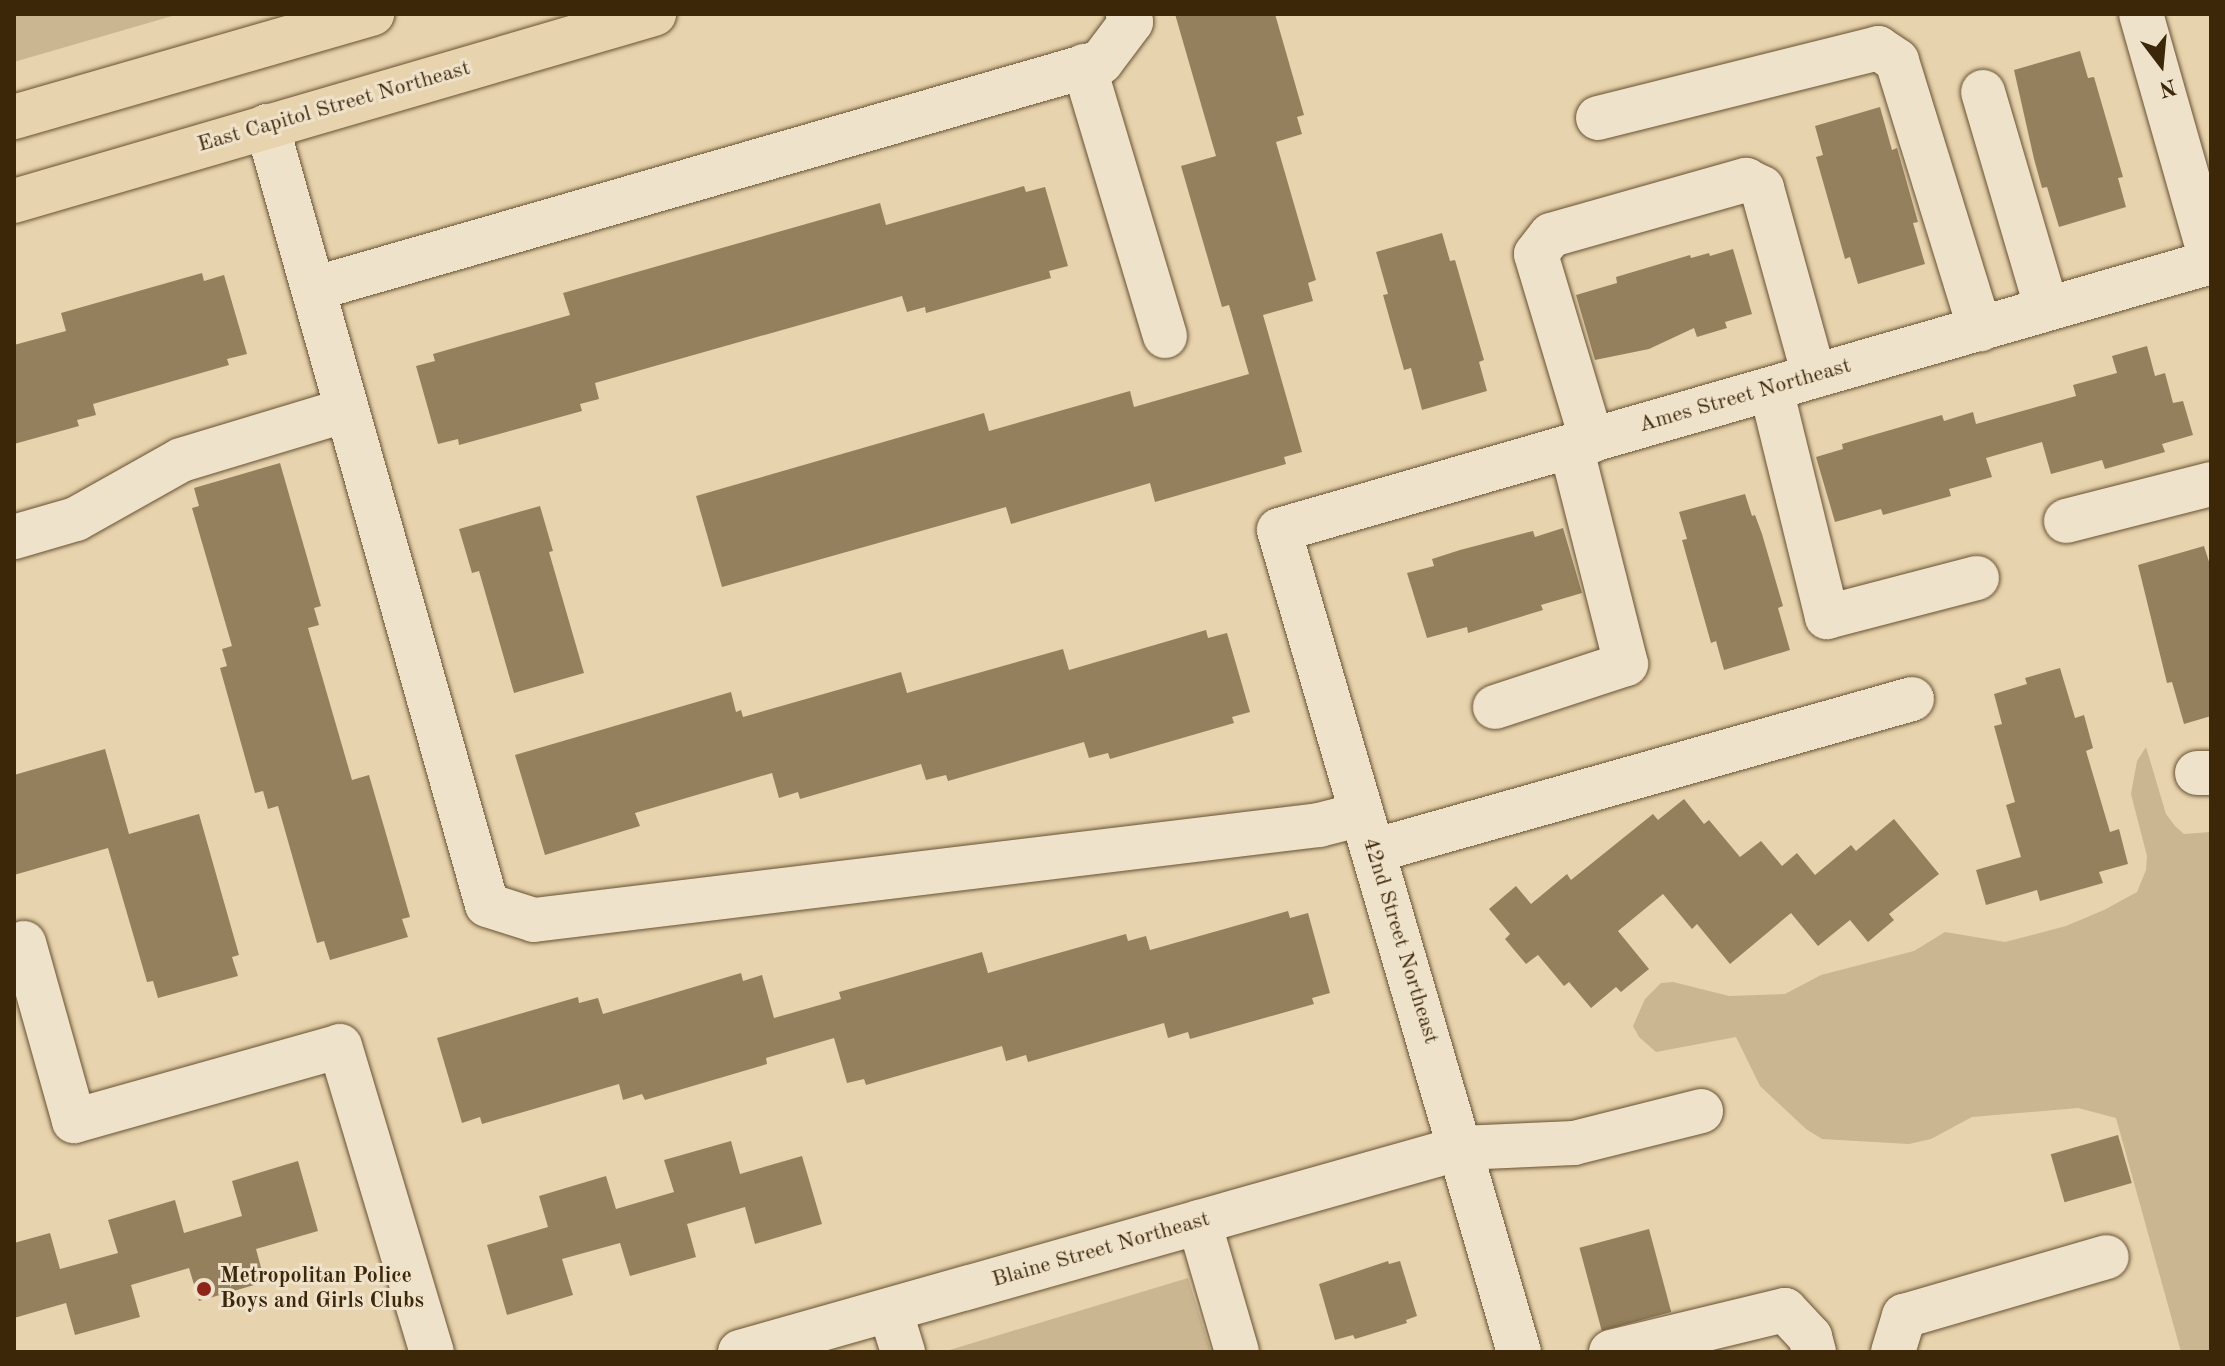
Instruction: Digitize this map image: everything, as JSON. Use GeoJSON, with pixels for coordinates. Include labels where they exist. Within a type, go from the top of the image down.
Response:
{"type":"FeatureCollection","features":[{"type":"Feature","properties":{"kind":"main road"},"geometry":{"type":"LineString","coordinates":[[14,117],[372,14]]}},
{"type":"Feature","properties":{"kind":"main road","name":"East Capitol Street Northeast"},"geometry":{"type":"LineString","coordinates":[[14,201],[654,14]]}},
{"type":"Feature","properties":{"kind":"street"},"geometry":{"type":"LineString","coordinates":[[313,289],[1101,62],[1131,22],[1128,14]]}},
{"type":"Feature","properties":{"kind":"street"},"geometry":{"type":"LineString","coordinates":[[2141,14],[2211,261]]}},
{"type":"Feature","properties":{"kind":"street"},"geometry":{"type":"LineString","coordinates":[[1598,118],[1878,48],[1897,61],[1980,329]]}},
{"type":"Feature","properties":{"kind":"street"},"geometry":{"type":"LineString","coordinates":[[1084,66],[1165,336]]}},
{"type":"Feature","properties":{"kind":"street"},"geometry":{"type":"LineString","coordinates":[[1983,92],[2047,309]]}},
{"type":"Feature","properties":{"kind":"street"},"geometry":{"type":"LineString","coordinates":[[267,126],[487,905],[534,920],[1319,825],[1368,833],[1912,699]]}},
{"type":"Feature","properties":{"kind":"street"},"geometry":{"type":"LineString","coordinates":[[1495,707],[1626,664],[1582,444],[1536,254],[1551,235],[1746,180],[1762,188],[1814,376]]}},
{"type":"Feature","properties":{"kind":"street","name":"Ames Street Northeast"},"geometry":{"type":"LineString","coordinates":[[1279,530],[2211,261]]}},
{"type":"Feature","properties":{"kind":"street"},"geometry":{"type":"LineString","coordinates":[[1771,389],[1827,617],[1977,578]]}},
{"type":"Feature","properties":{"kind":"street"},"geometry":{"type":"LineString","coordinates":[[14,537],[76,519],[181,460],[347,410]]}},
{"type":"Feature","properties":{"kind":"street"},"geometry":{"type":"LineString","coordinates":[[2066,521],[2211,484]]}},
{"type":"Feature","properties":{"kind":"street","name":"42nd Street Northeast"},"geometry":{"type":"LineString","coordinates":[[1279,530],[1519,1352]]}},
{"type":"Feature","properties":{"kind":"street"},"geometry":{"type":"LineString","coordinates":[[24,943],[74,1121],[340,1046],[432,1352]]}},
{"type":"Feature","properties":{"kind":"street","name":"Blaine Street Northeast"},"geometry":{"type":"LineString","coordinates":[[740,1352],[1461,1148],[1574,1143],[1701,1111]]}},
{"type":"Feature","properties":{"kind":"street"},"geometry":{"type":"LineString","coordinates":[[1199,1222],[1237,1352]]}},
{"type":"Feature","properties":{"kind":"street"},"geometry":{"type":"LineString","coordinates":[[1893,1352],[1904,1316],[2107,1257]]}},
{"type":"Feature","properties":{"kind":"street"},"geometry":{"type":"LineString","coordinates":[[890,1310],[903,1352]]}},
{"type":"Feature","properties":{"kind":"street"},"geometry":{"type":"LineString","coordinates":[[1611,1352],[1785,1310],[1810,1337],[1814,1352]]}},
{"type":"Feature","properties":{"kind":"shaded area"},"geometry":{"type":"Polygon","coordinates":[[[14,14],[179,14],[14,62],[14,14]]]}},
{"type":"Feature","properties":{"kind":"shaded area"},"geometry":{"type":"Polygon","coordinates":[[[2146,747],[2166,814],[2175,826],[2184,834],[2211,832],[2211,1352],[2181,1352],[2116,1118],[2078,1108],[1972,1117],[1931,1139],[1909,1144],[1822,1139],[1806,1129],[1760,1086],[1736,1037],[1656,1052],[1639,1037],[1633,1026],[1645,999],[1661,983],[1673,982],[1729,996],[1785,994],[1821,975],[1914,951],[1945,932],[2005,942],[2066,926],[2104,910],[2137,892],[2146,870],[2147,856],[2131,794],[2137,761],[2146,747]]]}},
{"type":"Feature","properties":{"kind":"shaded area"},"geometry":{"type":"Polygon","coordinates":[[[1188,1278],[1211,1352],[943,1352],[1188,1278]]]}},
{"type":"Feature","properties":{"kind":"building"},"geometry":{"type":"Polygon","coordinates":[[[1175,14],[1275,14],[1304,115],[1297,117],[1302,134],[1276,142],[1316,280],[1308,283],[1313,301],[1263,315],[1302,452],[1284,457],[1286,464],[1155,502],[1150,483],[1011,524],[1006,507],[722,587],[696,496],[984,413],[989,431],[1130,391],[1134,407],[1249,374],[1229,305],[1222,307],[1181,166],[1216,156],[1175,14]]]}},
{"type":"Feature","properties":{"kind":"building"},"geometry":{"type":"Polygon","coordinates":[[[2080,51],[2088,78],[2094,77],[2123,177],[2118,178],[2126,207],[2059,227],[2047,187],[2042,188],[2014,70],[2080,51]]]}},
{"type":"Feature","properties":{"kind":"building"},"geometry":{"type":"Polygon","coordinates":[[[1880,107],[1892,150],[1897,148],[1918,222],[1913,223],[1925,264],[1858,284],[1850,257],[1845,259],[1816,157],[1823,155],[1815,126],[1880,107]]]}},
{"type":"Feature","properties":{"kind":"building"},"geometry":{"type":"Polygon","coordinates":[[[1024,186],[1026,192],[1045,187],[1068,266],[1049,271],[1051,278],[926,313],[925,307],[907,312],[902,296],[595,383],[599,399],[580,404],[582,411],[459,445],[458,439],[438,444],[416,366],[435,361],[433,354],[570,315],[563,293],[880,203],[886,225],[1024,186]]]}},
{"type":"Feature","properties":{"kind":"building"},"geometry":{"type":"Polygon","coordinates":[[[1442,233],[1450,261],[1455,260],[1484,360],[1479,362],[1487,391],[1422,410],[1411,368],[1404,370],[1383,295],[1388,294],[1376,252],[1442,233]]]}},
{"type":"Feature","properties":{"kind":"building"},"geometry":{"type":"Polygon","coordinates":[[[1733,249],[1752,314],[1725,322],[1727,328],[1697,337],[1694,328],[1649,349],[1595,360],[1576,295],[1617,283],[1616,277],[1690,255],[1691,258],[1709,253],[1710,256],[1733,249]]]}},
{"type":"Feature","properties":{"kind":"building"},"geometry":{"type":"Polygon","coordinates":[[[202,273],[204,281],[224,275],[247,354],[227,359],[229,365],[93,404],[96,415],[77,420],[79,426],[14,444],[14,345],[66,331],[61,313],[202,273]]]}},
{"type":"Feature","properties":{"kind":"building"},"geometry":{"type":"Polygon","coordinates":[[[2147,346],[2155,376],[2165,373],[2173,403],[2183,401],[2193,435],[2162,444],[2165,452],[2105,469],[2102,460],[2051,474],[2042,442],[1986,458],[1992,477],[1949,489],[1951,496],[1883,515],[1881,509],[1835,522],[1816,457],[1843,449],[1842,444],[1942,415],[1944,421],[1973,412],[1976,424],[2076,396],[2073,385],[2117,373],[2112,356],[2147,346]]]}},
{"type":"Feature","properties":{"kind":"building"},"geometry":{"type":"Polygon","coordinates":[[[280,463],[321,606],[314,608],[319,625],[308,628],[352,780],[369,775],[410,917],[402,919],[408,937],[330,960],[324,941],[317,943],[278,806],[268,809],[263,791],[255,793],[220,668],[227,666],[222,649],[232,646],[192,508],[199,506],[194,488],[280,463]]]}},
{"type":"Feature","properties":{"kind":"building"},"geometry":{"type":"Polygon","coordinates":[[[1745,494],[1762,534],[1783,606],[1778,608],[1790,650],[1724,670],[1716,641],[1711,643],[1682,540],[1687,539],[1679,512],[1745,494]]]}},
{"type":"Feature","properties":{"kind":"building"},"geometry":{"type":"Polygon","coordinates":[[[540,506],[553,551],[549,552],[584,673],[514,693],[479,571],[472,573],[459,529],[540,506]]]}},
{"type":"Feature","properties":{"kind":"building"},"geometry":{"type":"Polygon","coordinates":[[[1563,528],[1582,593],[1541,605],[1543,610],[1468,633],[1467,627],[1427,638],[1407,573],[1434,566],[1432,559],[1460,550],[1533,531],[1535,537],[1563,528]]]}},
{"type":"Feature","properties":{"kind":"building"},"geometry":{"type":"Polygon","coordinates":[[[2204,546],[2211,568],[2211,716],[2184,724],[2172,682],[2167,683],[2138,565],[2204,546]]]}},
{"type":"Feature","properties":{"kind":"building"},"geometry":{"type":"Polygon","coordinates":[[[1206,630],[1208,638],[1227,633],[1250,712],[1232,717],[1234,723],[1110,759],[1108,753],[1089,758],[1084,742],[948,781],[946,775],[926,780],[921,764],[800,799],[798,792],[779,798],[772,773],[635,813],[640,826],[545,855],[515,755],[731,692],[736,712],[741,710],[743,717],[901,672],[907,693],[1063,649],[1069,670],[1206,630]]]}},
{"type":"Feature","properties":{"kind":"building"},"geometry":{"type":"Polygon","coordinates":[[[2060,668],[2075,718],[2084,715],[2093,748],[2086,751],[2110,832],[2119,829],[2128,864],[2099,872],[2103,883],[2040,901],[2037,890],[1986,905],[1976,870],[2021,857],[2006,805],[2015,802],[1994,726],[2002,724],[1994,694],[2027,684],[2025,678],[2060,668]]]}},
{"type":"Feature","properties":{"kind":"building"},"geometry":{"type":"Polygon","coordinates":[[[105,749],[129,834],[199,814],[239,955],[232,957],[238,976],[158,998],[153,981],[147,982],[108,848],[14,875],[14,775],[105,749]]]}},
{"type":"Feature","properties":{"kind":"building"},"geometry":{"type":"Polygon","coordinates":[[[1684,799],[1704,824],[1709,820],[1740,857],[1761,841],[1782,866],[1797,853],[1815,875],[1851,845],[1856,851],[1894,819],[1939,874],[1889,914],[1894,920],[1868,942],[1850,920],[1818,946],[1791,913],[1730,964],[1697,924],[1692,929],[1663,894],[1618,931],[1649,969],[1621,992],[1616,987],[1591,1008],[1569,982],[1564,986],[1538,955],[1526,964],[1505,939],[1510,934],[1489,909],[1516,886],[1531,904],[1567,874],[1571,880],[1653,814],[1658,820],[1684,799]]]}},
{"type":"Feature","properties":{"kind":"building"},"geometry":{"type":"Polygon","coordinates":[[[1288,911],[1290,918],[1308,913],[1330,993],[1312,998],[1314,1004],[1190,1039],[1188,1032],[1168,1038],[1164,1023],[1028,1062],[1026,1055],[1006,1061],[1002,1046],[866,1085],[864,1079],[847,1083],[834,1038],[766,1058],[767,1064],[645,1100],[642,1094],[623,1100],[619,1084],[482,1124],[480,1117],[462,1123],[437,1038],[578,997],[579,1003],[598,998],[603,1014],[741,973],[743,981],[762,975],[774,1018],[841,999],[839,992],[982,952],[988,973],[1126,934],[1128,941],[1146,936],[1150,950],[1288,911]]]}},
{"type":"Feature","properties":{"kind":"building"},"geometry":{"type":"Polygon","coordinates":[[[2118,1135],[2132,1183],[2064,1202],[2051,1154],[2118,1135]]]}},
{"type":"Feature","properties":{"kind":"building"},"geometry":{"type":"Polygon","coordinates":[[[731,1141],[740,1174],[802,1156],[822,1224],[755,1244],[745,1207],[687,1224],[696,1257],[630,1276],[620,1243],[562,1259],[573,1295],[507,1315],[487,1245],[548,1227],[539,1196],[606,1176],[616,1209],[674,1192],[664,1160],[731,1141]]]}},
{"type":"Feature","properties":{"kind":"building"},"geometry":{"type":"Polygon","coordinates":[[[298,1161],[318,1231],[256,1249],[265,1282],[199,1301],[189,1268],[131,1285],[140,1317],[75,1335],[66,1303],[14,1318],[14,1243],[50,1233],[60,1269],[118,1253],[108,1220],[175,1200],[184,1233],[242,1216],[232,1181],[298,1161]]]}},
{"type":"Feature","properties":{"kind":"building"},"geometry":{"type":"Polygon","coordinates":[[[1649,1229],[1671,1312],[1602,1331],[1579,1248],[1649,1229]]]}},
{"type":"Feature","properties":{"kind":"building"},"geometry":{"type":"Polygon","coordinates":[[[1388,1261],[1389,1264],[1400,1261],[1417,1316],[1406,1320],[1407,1323],[1355,1339],[1353,1335],[1335,1340],[1319,1284],[1388,1261]]]}},
{"type":"Feature","properties":{"kind":"place","name":"Metropolitan Police Boys and Girls Clubs"},"geometry":{"type":"Point","coordinates":[204,1289]}}]}
